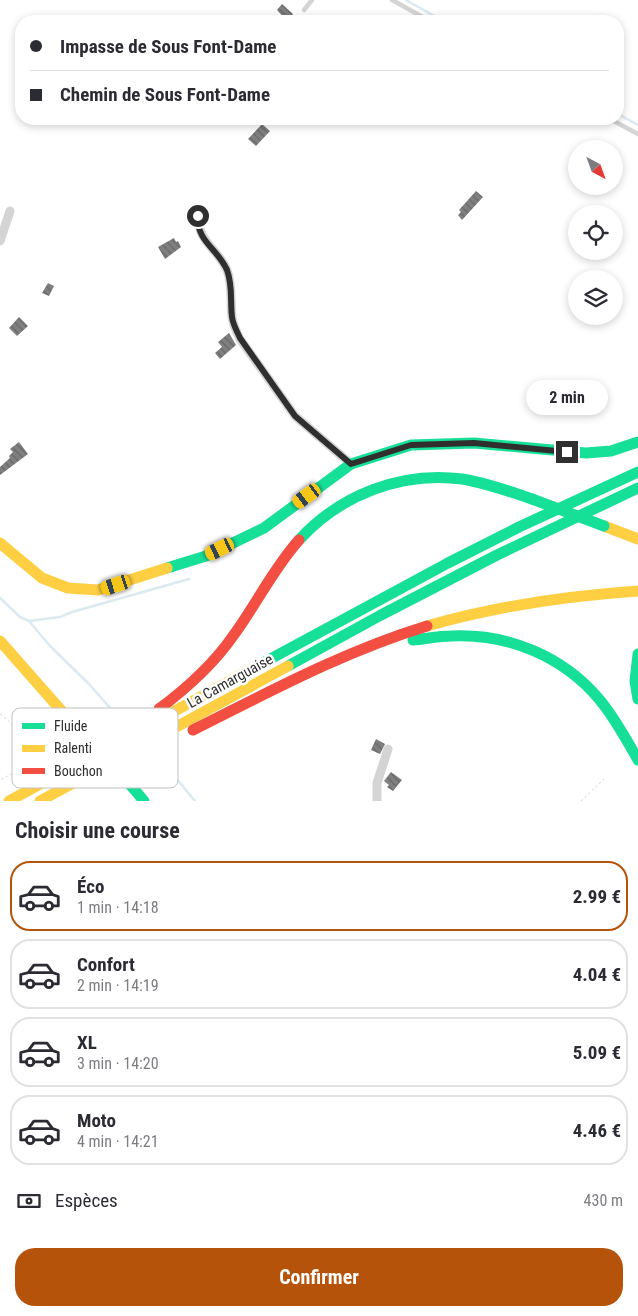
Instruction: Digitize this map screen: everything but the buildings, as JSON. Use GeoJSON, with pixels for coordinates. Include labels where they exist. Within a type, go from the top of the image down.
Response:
{"type":"FeatureCollection","features":[{"type":"Feature","properties":{"kind":"main road"},"geometry":{"type":"LineString","coordinates":[[0,543],[42,578],[68,588],[98,590],[206,556],[264,528],[351,464],[411,445],[474,443],[586,453],[611,451],[638,442]]}},
{"type":"Feature","properties":{"kind":"main road"},"geometry":{"type":"LineString","coordinates":[[178,709],[448,563],[638,472]]}},
{"type":"Feature","properties":{"kind":"main road"},"geometry":{"type":"LineString","coordinates":[[160,708],[187,687],[223,649],[294,546],[322,518],[350,499],[383,485],[417,478],[433,477],[470,480],[532,499],[638,539]]}},
{"type":"Feature","properties":{"kind":"main road","name":"La Camarguaise"},"geometry":{"type":"LineString","coordinates":[[178,726],[381,615],[497,555],[638,488]]}},
{"type":"Feature","properties":{"kind":"main road"},"geometry":{"type":"LineString","coordinates":[[178,737],[270,691],[352,655],[418,629],[507,606],[583,595],[638,591]]}},
{"type":"Feature","properties":{"kind":"main road"},"geometry":{"type":"LineString","coordinates":[[352,655],[405,641],[447,635],[485,636],[520,644],[559,663],[584,683],[616,719],[638,760]]}},
{"type":"Feature","properties":{"kind":"main road"},"geometry":{"type":"LineString","coordinates":[[0,641],[59,708]]}},
{"type":"Feature","properties":{"kind":"main road"},"geometry":{"type":"LineString","coordinates":[[638,654],[635,681],[638,699]]}},
{"type":"Feature","properties":{"kind":"main road"},"geometry":{"type":"LineString","coordinates":[[0,798],[19,788]]}},
{"type":"Feature","properties":{"kind":"main road"},"geometry":{"type":"LineString","coordinates":[[9,801],[33,788]]}},
{"type":"Feature","properties":{"kind":"main road","name":"La Camarguaise"},"geometry":{"type":"LineString","coordinates":[[40,801],[64,788]]}},
{"type":"Feature","properties":{"kind":"main road"},"geometry":{"type":"LineString","coordinates":[[133,788],[144,801]]}},
{"type":"Feature","properties":{"kind":"street"},"geometry":{"type":"LineString","coordinates":[[0,241],[10,211]]}},
{"type":"Feature","properties":{"kind":"street"},"geometry":{"type":"LineString","coordinates":[[198,216],[198,226],[202,236],[227,270],[232,288],[232,318],[240,338],[295,416],[351,464]]}},
{"type":"Feature","properties":{"kind":"street"},"geometry":{"type":"LineString","coordinates":[[377,801],[377,782],[388,749]]}},
{"type":"Feature","properties":{"kind":"lane"},"geometry":{"type":"LineString","coordinates":[[304,10],[312,0]]}},
{"type":"Feature","properties":{"kind":"lane"},"geometry":{"type":"LineString","coordinates":[[392,0],[419,15]]}},
{"type":"Feature","properties":{"kind":"lane"},"geometry":{"type":"LineString","coordinates":[[621,125],[638,134]]}},
{"type":"Feature","properties":{"kind":"path"},"geometry":{"type":"LineString","coordinates":[[0,714],[12,724]]}},
{"type":"Feature","properties":{"kind":"path"},"geometry":{"type":"LineString","coordinates":[[0,780],[12,773]]}},
{"type":"Feature","properties":{"kind":"path"},"geometry":{"type":"LineString","coordinates":[[580,801],[604,779]]}},
{"type":"Feature","properties":{"kind":"waterway"},"geometry":{"type":"LineString","coordinates":[[406,0],[432,15]]}},
{"type":"Feature","properties":{"kind":"waterway"},"geometry":{"type":"LineString","coordinates":[[624,117],[638,125]]}},
{"type":"Feature","properties":{"kind":"waterway"},"geometry":{"type":"LineString","coordinates":[[29,621],[60,617],[189,579]]}},
{"type":"Feature","properties":{"kind":"waterway"},"geometry":{"type":"LineString","coordinates":[[0,598],[20,617],[29,621],[50,646],[89,684],[110,708]]}},
{"type":"Feature","properties":{"kind":"waterway"},"geometry":{"type":"LineString","coordinates":[[178,780],[195,801]]}},
{"type":"Feature","properties":{"kind":"traffic: fast"},"geometry":{"type":"LineString","coordinates":[[167,568],[206,556],[264,528],[351,464],[411,445],[474,443],[586,453],[611,451],[638,442]]}},
{"type":"Feature","properties":{"kind":"traffic: fast"},"geometry":{"type":"LineString","coordinates":[[261,664],[448,563],[519,527],[638,472]]}},
{"type":"Feature","properties":{"kind":"traffic: fast"},"geometry":{"type":"LineString","coordinates":[[299,540],[333,510],[373,490],[394,483],[439,477],[462,479],[489,485],[532,499]]}},
{"type":"Feature","properties":{"kind":"traffic: fast"},"geometry":{"type":"LineString","coordinates":[[288,666],[497,555],[638,488]]}},
{"type":"Feature","properties":{"kind":"traffic: fast"},"geometry":{"type":"LineString","coordinates":[[532,499],[604,526]]}},
{"type":"Feature","properties":{"kind":"traffic: fast"},"geometry":{"type":"LineString","coordinates":[[413,640],[441,636],[472,636],[513,643],[551,659],[585,684],[599,699],[615,721],[638,760]]}},
{"type":"Feature","properties":{"kind":"traffic: fast"},"geometry":{"type":"LineString","coordinates":[[638,654],[635,681],[638,699]]}},
{"type":"Feature","properties":{"kind":"traffic: fast"},"geometry":{"type":"LineString","coordinates":[[134,789],[144,801]]}},
{"type":"Feature","properties":{"kind":"traffic: slow"},"geometry":{"type":"LineString","coordinates":[[604,526],[638,539]]}},
{"type":"Feature","properties":{"kind":"traffic: slow"},"geometry":{"type":"LineString","coordinates":[[0,543],[42,578],[68,588],[98,590],[167,568]]}},
{"type":"Feature","properties":{"kind":"traffic: slow"},"geometry":{"type":"LineString","coordinates":[[427,626],[505,607],[638,591]]}},
{"type":"Feature","properties":{"kind":"traffic: slow"},"geometry":{"type":"LineString","coordinates":[[0,641],[59,708]]}},
{"type":"Feature","properties":{"kind":"traffic: slow"},"geometry":{"type":"LineString","coordinates":[[178,709],[261,664]]}},
{"type":"Feature","properties":{"kind":"traffic: slow"},"geometry":{"type":"LineString","coordinates":[[178,726],[288,666]]}},
{"type":"Feature","properties":{"kind":"traffic: slow"},"geometry":{"type":"LineString","coordinates":[[9,801],[33,788]]}},
{"type":"Feature","properties":{"kind":"traffic: slow"},"geometry":{"type":"LineString","coordinates":[[40,801],[64,788]]}},
{"type":"Feature","properties":{"kind":"traffic: jam"},"geometry":{"type":"LineString","coordinates":[[160,708],[217,657],[281,563],[299,540]]}},
{"type":"Feature","properties":{"kind":"traffic: jam"},"geometry":{"type":"LineString","coordinates":[[193,730],[337,660],[367,647],[427,626]]}},
{"type":"Feature","properties":{"kind":"route"},"geometry":{"type":"LineString","coordinates":[[198,216],[198,226],[202,236],[227,270],[232,288],[232,318],[240,338],[295,416],[351,464],[411,445],[474,443],[567,452]]}}]}
